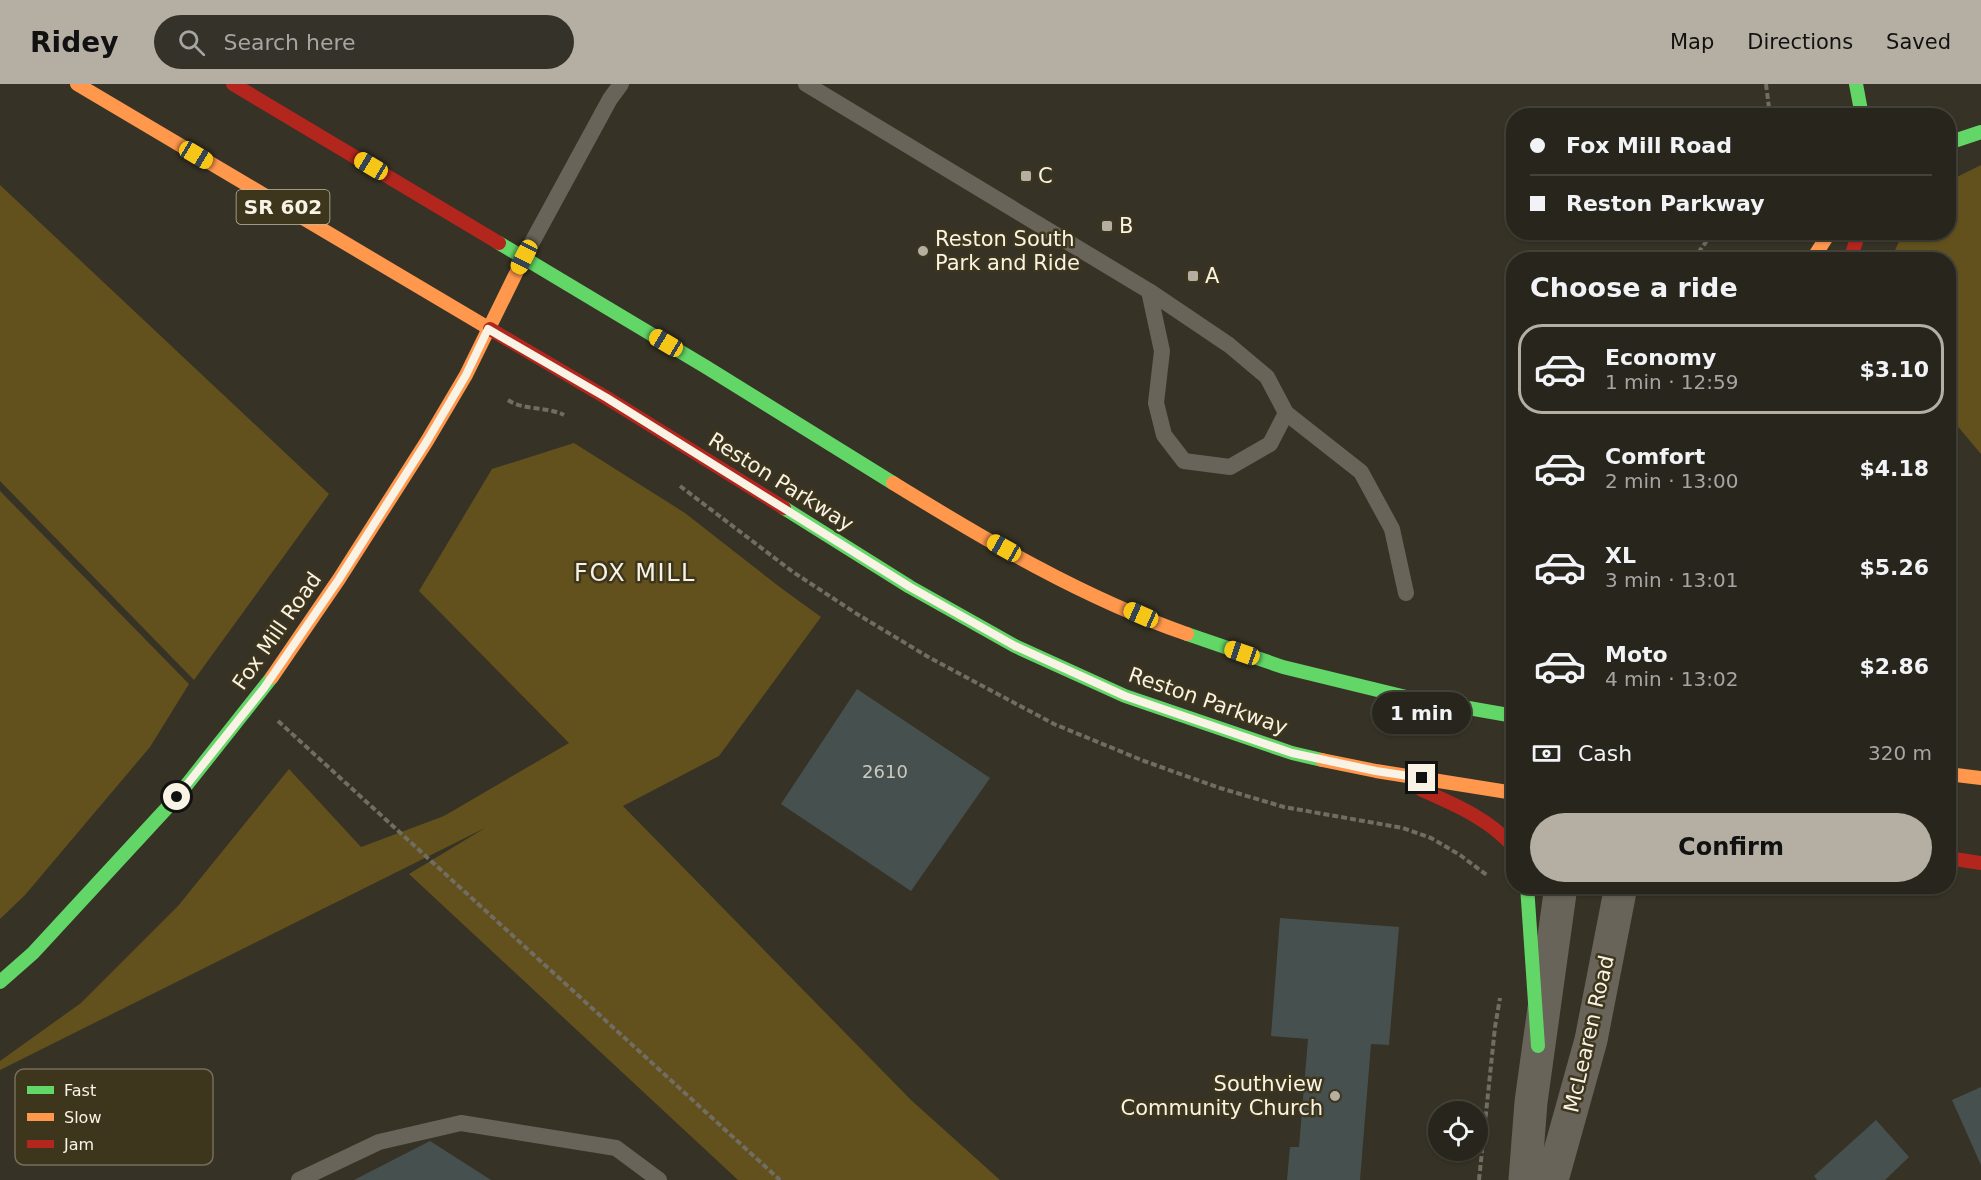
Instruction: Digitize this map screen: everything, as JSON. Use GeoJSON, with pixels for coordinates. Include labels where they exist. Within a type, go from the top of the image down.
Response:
{"type":"FeatureCollection","features":[{"type":"Feature","properties":{"kind":"main road","name":"Reston Parkway"},"geometry":{"type":"LineString","coordinates":[[77,84],[607,398],[910,587],[1015,646],[1125,696],[1292,753],[1376,771],[1506,792]]}},
{"type":"Feature","properties":{"kind":"main road"},"geometry":{"type":"LineString","coordinates":[[233,84],[706,366],[948,517],[1059,579],[1161,625],[1283,667],[1406,697],[1506,715]]}},
{"type":"Feature","properties":{"kind":"main road"},"geometry":{"type":"LineString","coordinates":[[1856,84],[1860,108]]}},
{"type":"Feature","properties":{"kind":"main road"},"geometry":{"type":"LineString","coordinates":[[1956,140],[1981,132]]}},
{"type":"Feature","properties":{"kind":"main road","name":"Fox Mill Road"},"geometry":{"type":"LineString","coordinates":[[0,982],[33,953],[177,797],[264,688],[339,579],[427,441],[466,375],[524,257]]}},
{"type":"Feature","properties":{"kind":"main road"},"geometry":{"type":"LineString","coordinates":[[1376,771],[1455,804],[1483,820],[1506,838]]}},
{"type":"Feature","properties":{"kind":"main road"},"geometry":{"type":"LineString","coordinates":[[1956,775],[1981,778]]}},
{"type":"Feature","properties":{"kind":"main road"},"geometry":{"type":"LineString","coordinates":[[1956,859],[1981,863]]}},
{"type":"Feature","properties":{"kind":"main road"},"geometry":{"type":"LineString","coordinates":[[1528,894],[1538,1046]]}},
{"type":"Feature","properties":{"kind":"street","name":"McLearen Road"},"geometry":{"type":"LineString","coordinates":[[1525,1180],[1531,1102],[1560,894]]}},
{"type":"Feature","properties":{"kind":"street","name":"McLearen Road"},"geometry":{"type":"LineString","coordinates":[[1552,1180],[1591,1040],[1619,894]]}},
{"type":"Feature","properties":{"kind":"lane"},"geometry":{"type":"LineString","coordinates":[[524,257],[610,99],[621,84]]}},
{"type":"Feature","properties":{"kind":"lane"},"geometry":{"type":"LineString","coordinates":[[806,84],[1149,291],[1229,345],[1267,377],[1286,413],[1361,472],[1392,529],[1406,593]]}},
{"type":"Feature","properties":{"kind":"lane"},"geometry":{"type":"LineString","coordinates":[[1149,291],[1162,351],[1156,404],[1164,435],[1184,461],[1230,468],[1270,444],[1286,413]]}},
{"type":"Feature","properties":{"kind":"lane"},"geometry":{"type":"LineString","coordinates":[[299,1180],[379,1142],[461,1123],[616,1148],[659,1180]]}},
{"type":"Feature","properties":{"kind":"path"},"geometry":{"type":"LineString","coordinates":[[1766,84],[1769,108]]}},
{"type":"Feature","properties":{"kind":"path"},"geometry":{"type":"LineString","coordinates":[[508,400],[516,406],[560,413],[568,417]]}},
{"type":"Feature","properties":{"kind":"path"},"geometry":{"type":"LineString","coordinates":[[670,479],[793,572],[857,614],[930,658],[1054,724],[1144,761],[1220,788],[1273,804],[1402,828],[1431,838],[1461,855],[1497,883]]}},
{"type":"Feature","properties":{"kind":"path"},"geometry":{"type":"LineString","coordinates":[[295,735],[780,1180]]}},
{"type":"Feature","properties":{"kind":"path"},"geometry":{"type":"LineString","coordinates":[[1488,876],[1506,855]]}},
{"type":"Feature","properties":{"kind":"path"},"geometry":{"type":"LineString","coordinates":[[1479,1180],[1500,995]]}},
{"type":"Feature","properties":{"kind":"shaded area"},"geometry":{"type":"Polygon","coordinates":[[[1981,165],[1981,454],[1956,424],[1956,252],[1894,252],[1900,240],[1956,240],[1956,178],[1981,165]]]}},
{"type":"Feature","properties":{"kind":"shaded area"},"geometry":{"type":"Polygon","coordinates":[[[0,185],[329,494],[194,680],[0,481],[0,185]]]}},
{"type":"Feature","properties":{"kind":"shaded area"},"geometry":{"type":"Polygon","coordinates":[[[574,443],[685,513],[821,617],[719,756],[623,806],[911,1100],[1000,1180],[738,1180],[409,874],[485,828],[0,1070],[0,1061],[81,1003],[178,906],[289,769],[361,847],[444,816],[569,743],[419,591],[492,469],[574,443]]]}},
{"type":"Feature","properties":{"kind":"shaded area"},"geometry":{"type":"Polygon","coordinates":[[[0,491],[189,684],[150,747],[25,895],[0,919],[0,491]]]}},
{"type":"Feature","properties":{"kind":"building"},"geometry":{"type":"Polygon","coordinates":[[[857,689],[990,778],[911,891],[781,804],[857,689]]]}},
{"type":"Feature","properties":{"kind":"building","name":"Southview Community Church"},"geometry":{"type":"Polygon","coordinates":[[[1280,918],[1399,927],[1389,1045],[1371,1044],[1360,1180],[1287,1180],[1290,1147],[1299,1147],[1308,1039],[1271,1036],[1280,918]]]}},
{"type":"Feature","properties":{"kind":"building"},"geometry":{"type":"Polygon","coordinates":[[[1981,1087],[1981,1165],[1952,1100],[1981,1087]]]}},
{"type":"Feature","properties":{"kind":"building"},"geometry":{"type":"Polygon","coordinates":[[[1876,1120],[1909,1157],[1885,1180],[1817,1180],[1814,1176],[1876,1120]]]}},
{"type":"Feature","properties":{"kind":"building"},"geometry":{"type":"Polygon","coordinates":[[[430,1141],[491,1180],[354,1180],[430,1141]]]}},
{"type":"Feature","properties":{"kind":"traffic: fast"},"geometry":{"type":"LineString","coordinates":[[1856,84],[1860,108]]}},
{"type":"Feature","properties":{"kind":"traffic: fast"},"geometry":{"type":"LineString","coordinates":[[1956,140],[1981,132]]}},
{"type":"Feature","properties":{"kind":"traffic: fast"},"geometry":{"type":"LineString","coordinates":[[499,243],[893,483]]}},
{"type":"Feature","properties":{"kind":"traffic: fast"},"geometry":{"type":"LineString","coordinates":[[784,508],[910,587],[1015,646],[1125,696],[1292,753],[1322,760]]}},
{"type":"Feature","properties":{"kind":"traffic: fast"},"geometry":{"type":"LineString","coordinates":[[1187,634],[1283,667],[1406,697],[1506,715]]}},
{"type":"Feature","properties":{"kind":"traffic: fast"},"geometry":{"type":"LineString","coordinates":[[0,982],[33,953],[177,797],[272,677]]}},
{"type":"Feature","properties":{"kind":"traffic: fast"},"geometry":{"type":"LineString","coordinates":[[1528,894],[1538,1046]]}},
{"type":"Feature","properties":{"kind":"traffic: slow"},"geometry":{"type":"LineString","coordinates":[[77,84],[490,329]]}},
{"type":"Feature","properties":{"kind":"traffic: slow"},"geometry":{"type":"LineString","coordinates":[[1817,252],[1825,240]]}},
{"type":"Feature","properties":{"kind":"traffic: slow"},"geometry":{"type":"LineString","coordinates":[[272,677],[339,579],[427,441],[466,375],[524,257]]}},
{"type":"Feature","properties":{"kind":"traffic: slow"},"geometry":{"type":"LineString","coordinates":[[893,483],[1036,567],[1148,620],[1187,634]]}},
{"type":"Feature","properties":{"kind":"traffic: slow"},"geometry":{"type":"LineString","coordinates":[[1322,760],[1506,792]]}},
{"type":"Feature","properties":{"kind":"traffic: slow"},"geometry":{"type":"LineString","coordinates":[[1956,775],[1981,778]]}},
{"type":"Feature","properties":{"kind":"traffic: jam"},"geometry":{"type":"LineString","coordinates":[[233,84],[499,243]]}},
{"type":"Feature","properties":{"kind":"traffic: jam"},"geometry":{"type":"LineString","coordinates":[[1853,252],[1856,240]]}},
{"type":"Feature","properties":{"kind":"traffic: jam"},"geometry":{"type":"LineString","coordinates":[[490,329],[607,398],[784,508]]}},
{"type":"Feature","properties":{"kind":"traffic: jam"},"geometry":{"type":"LineString","coordinates":[[1422,790],[1459,807],[1494,828],[1506,839]]}},
{"type":"Feature","properties":{"kind":"traffic: jam"},"geometry":{"type":"LineString","coordinates":[[1956,859],[1981,863]]}},
{"type":"Feature","properties":{"kind":"place","name":"C"},"geometry":{"type":"Point","coordinates":[1026,176]}},
{"type":"Feature","properties":{"kind":"place","name":"B"},"geometry":{"type":"Point","coordinates":[1107,226]}},
{"type":"Feature","properties":{"kind":"place","name":"Reston South Park and Ride"},"geometry":{"type":"Point","coordinates":[923,251]}},
{"type":"Feature","properties":{"kind":"place","name":"A"},"geometry":{"type":"Point","coordinates":[1193,276]}},
{"type":"Feature","properties":{"kind":"place","name":"Southview Community Church"},"geometry":{"type":"Point","coordinates":[1335,1096]}},
{"type":"Feature","properties":{"kind":"district","name":"FOX MILL"},"geometry":{"type":"Point","coordinates":[635,573]}},
{"type":"Feature","properties":{"kind":"route"},"geometry":{"type":"LineString","coordinates":[[177,797],[264,688],[339,579],[427,441],[466,375],[488,329],[607,398],[910,587],[1015,646],[1125,696],[1292,753],[1376,771],[1422,778]]}}]}
